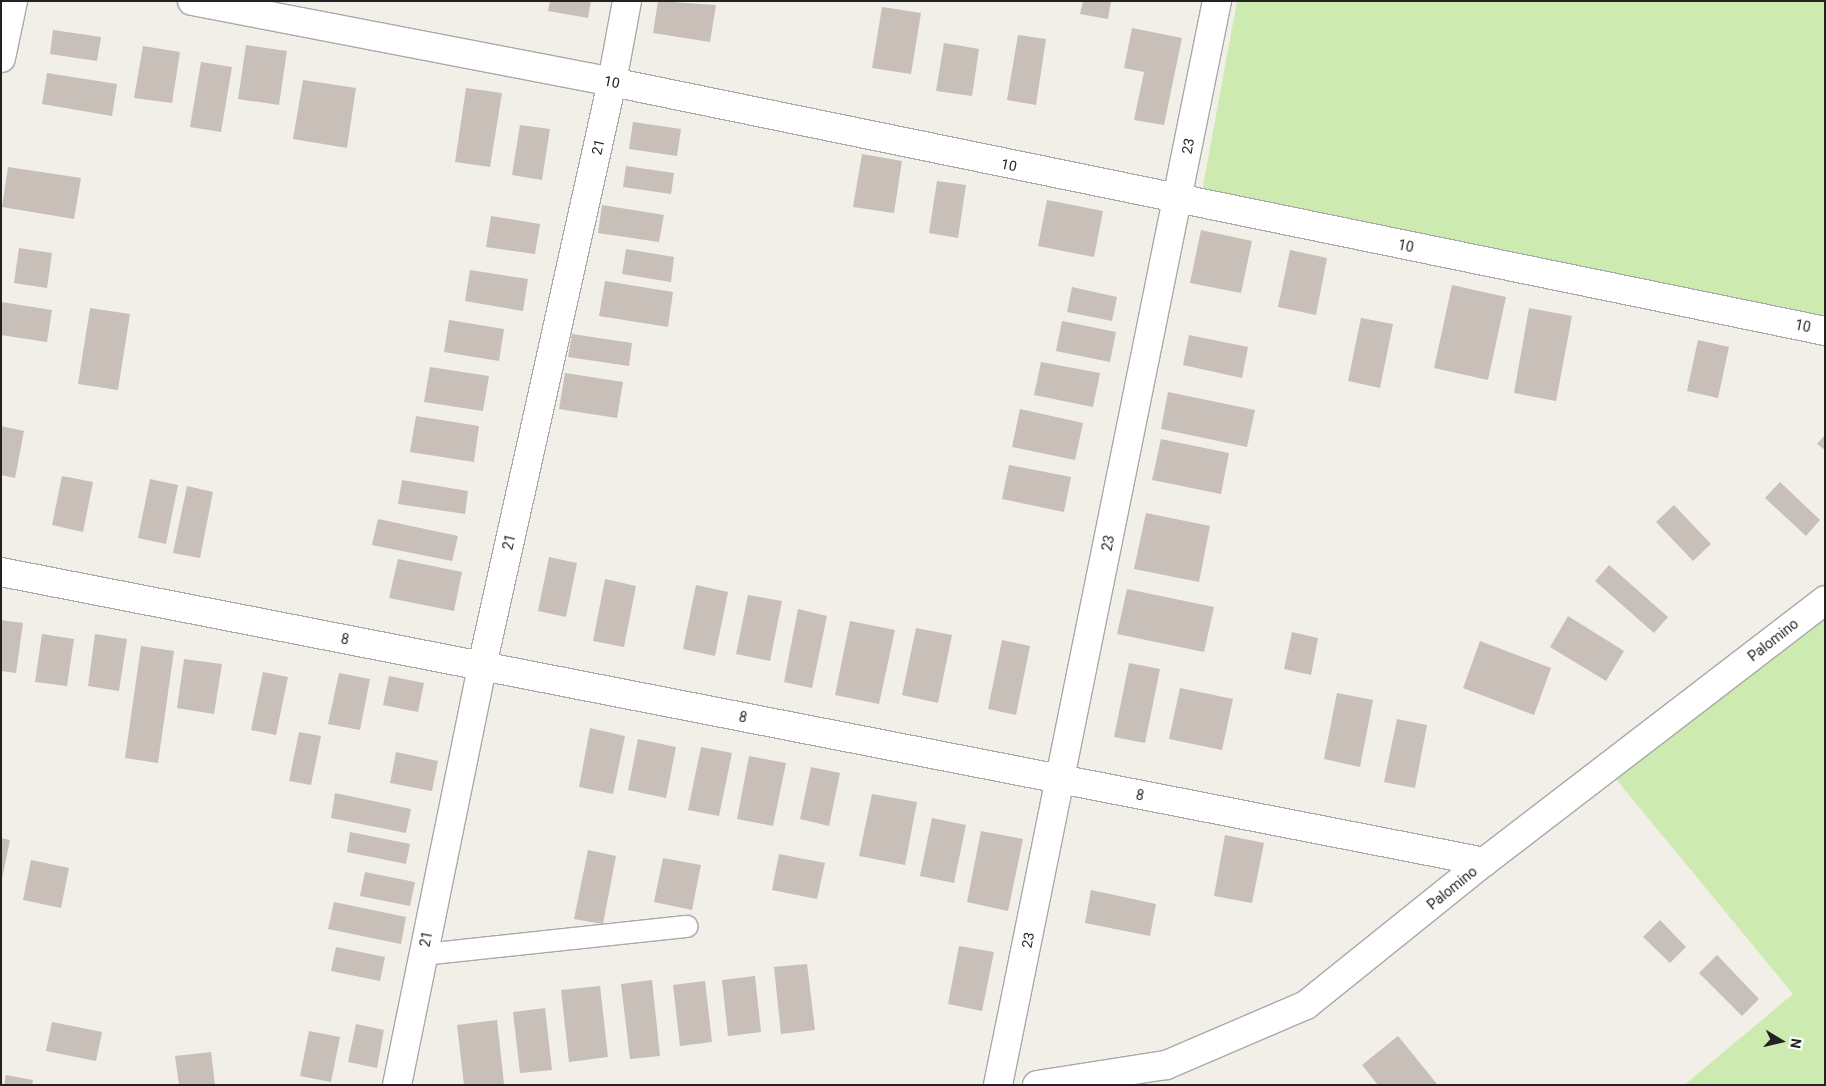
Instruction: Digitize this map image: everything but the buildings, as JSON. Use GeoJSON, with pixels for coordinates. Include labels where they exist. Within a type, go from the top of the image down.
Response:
{"type":"FeatureCollection","features":[{"type":"Feature","properties":{"kind":"street"},"geometry":{"type":"LineString","coordinates":[[1,58],[12,1]]}},
{"type":"Feature","properties":{"kind":"street","name":"10"},"geometry":{"type":"LineString","coordinates":[[192,1],[612,82],[1177,200],[1825,331]]}},
{"type":"Feature","properties":{"kind":"street","name":"21"},"geometry":{"type":"LineString","coordinates":[[397,1085],[482,666],[612,82],[627,1]]}},
{"type":"Feature","properties":{"kind":"street","name":"23"},"geometry":{"type":"LineString","coordinates":[[998,1085],[1217,1]]}},
{"type":"Feature","properties":{"kind":"street","name":"8"},"geometry":{"type":"LineString","coordinates":[[1,572],[1484,862]]}},
{"type":"Feature","properties":{"kind":"street","name":"Palomino"},"geometry":{"type":"LineString","coordinates":[[1037,1085],[1166,1064],[1306,1005],[1484,862],[1825,600]]}},
{"type":"Feature","properties":{"kind":"lane"},"geometry":{"type":"LineString","coordinates":[[423,954],[687,926]]}},
{"type":"Feature","properties":{"kind":"green space"},"geometry":{"type":"Polygon","coordinates":[[[1237,1],[1825,1],[1825,328],[1201,197],[1237,1]]]}},
{"type":"Feature","properties":{"kind":"green space"},"geometry":{"type":"Polygon","coordinates":[[[1825,608],[1825,1085],[1684,1085],[1793,994],[1615,778],[1825,608]]]}}]}
